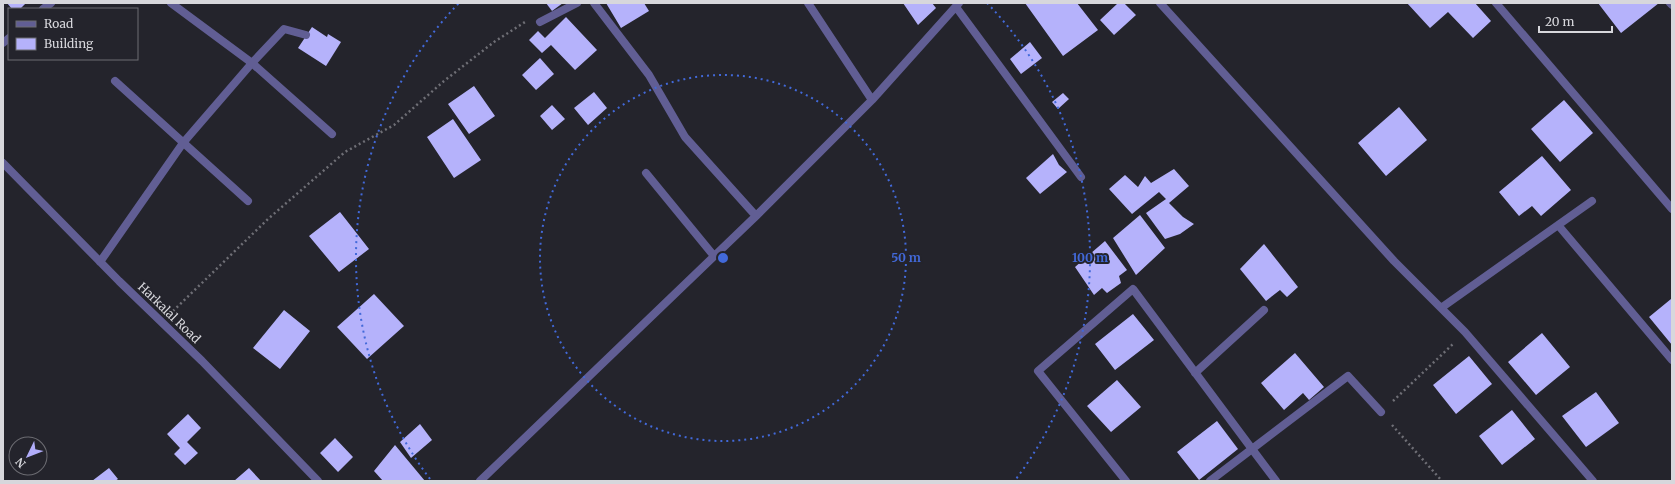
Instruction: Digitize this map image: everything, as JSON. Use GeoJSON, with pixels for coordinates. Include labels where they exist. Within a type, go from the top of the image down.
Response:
{"type":"FeatureCollection","features":[{"type":"Feature","properties":{"kind":"street"},"geometry":{"type":"LineString","coordinates":[[170,3],[252,62],[332,134]]}},
{"type":"Feature","properties":{"kind":"street"},"geometry":{"type":"LineString","coordinates":[[540,22],[577,3]]}},
{"type":"Feature","properties":{"kind":"street"},"geometry":{"type":"LineString","coordinates":[[594,3],[650,75],[685,137],[756,216]]}},
{"type":"Feature","properties":{"kind":"street"},"geometry":{"type":"LineString","coordinates":[[808,3],[872,100]]}},
{"type":"Feature","properties":{"kind":"street"},"geometry":{"type":"LineString","coordinates":[[1160,3],[1394,261],[1465,332],[1593,481]]}},
{"type":"Feature","properties":{"kind":"street"},"geometry":{"type":"LineString","coordinates":[[1496,3],[1672,209]]}},
{"type":"Feature","properties":{"kind":"street"},"geometry":{"type":"LineString","coordinates":[[480,481],[756,216],[872,100],[958,5],[1081,177]]}},
{"type":"Feature","properties":{"kind":"street"},"geometry":{"type":"LineString","coordinates":[[100,262],[184,143],[252,62],[284,29],[306,35]]}},
{"type":"Feature","properties":{"kind":"street"},"geometry":{"type":"LineString","coordinates":[[115,80],[248,201]]}},
{"type":"Feature","properties":{"kind":"street","name":"Harkalal Road"},"geometry":{"type":"LineString","coordinates":[[3,163],[100,262],[202,361],[318,481]]}},
{"type":"Feature","properties":{"kind":"street"},"geometry":{"type":"LineString","coordinates":[[646,173],[714,256]]}},
{"type":"Feature","properties":{"kind":"street"},"geometry":{"type":"LineString","coordinates":[[1441,308],[1592,201]]}},
{"type":"Feature","properties":{"kind":"street"},"geometry":{"type":"LineString","coordinates":[[1558,225],[1672,360]]}},
{"type":"Feature","properties":{"kind":"street"},"geometry":{"type":"LineString","coordinates":[[1126,481],[1038,371],[1133,289],[1276,481]]}},
{"type":"Feature","properties":{"kind":"street"},"geometry":{"type":"LineString","coordinates":[[1195,373],[1264,310]]}},
{"type":"Feature","properties":{"kind":"street"},"geometry":{"type":"LineString","coordinates":[[1210,481],[1348,376],[1381,412]]}},
{"type":"Feature","properties":{"kind":"path"},"geometry":{"type":"LineString","coordinates":[[161,322],[268,219],[345,152],[394,125],[444,81],[523,22],[540,22]]}},
{"type":"Feature","properties":{"kind":"path"},"geometry":{"type":"LineString","coordinates":[[1442,481],[1381,412],[1465,332]]}},
{"type":"Feature","properties":{"kind":"building"},"geometry":{"type":"Polygon","coordinates":[[[7,3],[26,3],[21,8],[11,8],[7,3]]]}},
{"type":"Feature","properties":{"kind":"building"},"geometry":{"type":"Polygon","coordinates":[[[546,3],[563,3],[552,11],[546,3]]]}},
{"type":"Feature","properties":{"kind":"building"},"geometry":{"type":"Polygon","coordinates":[[[606,3],[644,3],[649,11],[621,28],[606,3]]]}},
{"type":"Feature","properties":{"kind":"building"},"geometry":{"type":"Polygon","coordinates":[[[903,3],[932,3],[936,8],[918,25],[903,3]]]}},
{"type":"Feature","properties":{"kind":"building"},"geometry":{"type":"Polygon","coordinates":[[[1025,3],[1077,3],[1098,30],[1063,56],[1025,3]]]}},
{"type":"Feature","properties":{"kind":"building"},"geometry":{"type":"Polygon","coordinates":[[[1118,3],[1124,3],[1136,15],[1114,35],[1100,20],[1118,3]]]}},
{"type":"Feature","properties":{"kind":"building"},"geometry":{"type":"Polygon","coordinates":[[[1407,3],[1475,3],[1491,21],[1473,38],[1448,12],[1430,28],[1407,3]]]}},
{"type":"Feature","properties":{"kind":"building"},"geometry":{"type":"Polygon","coordinates":[[[1598,3],[1659,3],[1621,33],[1598,3]]]}},
{"type":"Feature","properties":{"kind":"building"},"geometry":{"type":"Polygon","coordinates":[[[566,17],[597,50],[575,70],[551,45],[542,53],[529,40],[538,31],[545,38],[566,17]]]}},
{"type":"Feature","properties":{"kind":"building"},"geometry":{"type":"Polygon","coordinates":[[[312,27],[327,37],[328,34],[341,42],[326,66],[298,48],[312,27]]]}},
{"type":"Feature","properties":{"kind":"building"},"geometry":{"type":"Polygon","coordinates":[[[1030,42],[1042,58],[1021,74],[1010,59],[1030,42]]]}},
{"type":"Feature","properties":{"kind":"building"},"geometry":{"type":"Polygon","coordinates":[[[540,58],[554,74],[536,90],[522,75],[540,58]]]}},
{"type":"Feature","properties":{"kind":"building"},"geometry":{"type":"Polygon","coordinates":[[[474,86],[495,116],[469,134],[448,104],[474,86]]]}},
{"type":"Feature","properties":{"kind":"building"},"geometry":{"type":"Polygon","coordinates":[[[594,92],[607,108],[588,125],[574,108],[594,92]]]}},
{"type":"Feature","properties":{"kind":"building"},"geometry":{"type":"Polygon","coordinates":[[[1063,93],[1069,99],[1058,109],[1052,102],[1063,93]]]}},
{"type":"Feature","properties":{"kind":"building"},"geometry":{"type":"Polygon","coordinates":[[[1564,100],[1593,133],[1560,162],[1531,129],[1564,100]]]}},
{"type":"Feature","properties":{"kind":"building"},"geometry":{"type":"Polygon","coordinates":[[[552,105],[565,119],[552,130],[540,116],[552,105]]]}},
{"type":"Feature","properties":{"kind":"building"},"geometry":{"type":"Polygon","coordinates":[[[1399,107],[1427,140],[1386,176],[1358,143],[1399,107]]]}},
{"type":"Feature","properties":{"kind":"building"},"geometry":{"type":"Polygon","coordinates":[[[453,119],[481,160],[454,178],[427,137],[453,119]]]}},
{"type":"Feature","properties":{"kind":"building"},"geometry":{"type":"Polygon","coordinates":[[[1053,154],[1059,165],[1067,172],[1040,194],[1026,178],[1053,154]]]}},
{"type":"Feature","properties":{"kind":"building"},"geometry":{"type":"Polygon","coordinates":[[[1542,156],[1571,190],[1541,216],[1532,206],[1519,216],[1499,192],[1542,156]]]}},
{"type":"Feature","properties":{"kind":"building"},"geometry":{"type":"Polygon","coordinates":[[[1174,169],[1189,186],[1169,203],[1183,217],[1194,224],[1180,234],[1165,239],[1146,213],[1166,199],[1159,192],[1132,214],[1109,189],[1125,175],[1138,187],[1145,176],[1151,183],[1174,169]]]}},
{"type":"Feature","properties":{"kind":"building"},"geometry":{"type":"Polygon","coordinates":[[[340,212],[369,249],[339,272],[309,236],[340,212]]]}},
{"type":"Feature","properties":{"kind":"building"},"geometry":{"type":"Polygon","coordinates":[[[1140,215],[1165,248],[1136,275],[1113,238],[1140,215]]]}},
{"type":"Feature","properties":{"kind":"building"},"geometry":{"type":"Polygon","coordinates":[[[1105,241],[1127,270],[1119,276],[1121,283],[1107,293],[1102,288],[1094,295],[1075,267],[1105,241]]]}},
{"type":"Feature","properties":{"kind":"building"},"geometry":{"type":"Polygon","coordinates":[[[1264,244],[1298,287],[1287,297],[1280,290],[1266,301],[1240,269],[1264,244]]]}},
{"type":"Feature","properties":{"kind":"building"},"geometry":{"type":"Polygon","coordinates":[[[374,294],[404,326],[367,359],[337,327],[374,294]]]}},
{"type":"Feature","properties":{"kind":"building"},"geometry":{"type":"Polygon","coordinates":[[[1671,299],[1672,300],[1672,345],[1649,317],[1671,299]]]}},
{"type":"Feature","properties":{"kind":"building"},"geometry":{"type":"Polygon","coordinates":[[[284,310],[310,331],[280,369],[253,348],[284,310]]]}},
{"type":"Feature","properties":{"kind":"building"},"geometry":{"type":"Polygon","coordinates":[[[1133,314],[1154,340],[1115,370],[1095,344],[1133,314]]]}},
{"type":"Feature","properties":{"kind":"building"},"geometry":{"type":"Polygon","coordinates":[[[1542,333],[1570,367],[1536,395],[1508,362],[1542,333]]]}},
{"type":"Feature","properties":{"kind":"building"},"geometry":{"type":"Polygon","coordinates":[[[1295,353],[1324,387],[1309,400],[1303,393],[1284,410],[1261,383],[1295,353]]]}},
{"type":"Feature","properties":{"kind":"building"},"geometry":{"type":"Polygon","coordinates":[[[1469,356],[1492,384],[1456,414],[1433,385],[1469,356]]]}},
{"type":"Feature","properties":{"kind":"building"},"geometry":{"type":"Polygon","coordinates":[[[1117,380],[1141,407],[1111,432],[1087,406],[1117,380]]]}},
{"type":"Feature","properties":{"kind":"building"},"geometry":{"type":"Polygon","coordinates":[[[1596,392],[1619,423],[1586,447],[1562,416],[1596,392]]]}},
{"type":"Feature","properties":{"kind":"building"},"geometry":{"type":"Polygon","coordinates":[[[1512,410],[1535,439],[1502,465],[1479,436],[1512,410]]]}},
{"type":"Feature","properties":{"kind":"building"},"geometry":{"type":"Polygon","coordinates":[[[188,414],[201,428],[187,442],[198,453],[185,465],[174,454],[180,448],[167,434],[188,414]]]}},
{"type":"Feature","properties":{"kind":"building"},"geometry":{"type":"Polygon","coordinates":[[[1217,421],[1238,449],[1199,480],[1177,452],[1217,421]]]}},
{"type":"Feature","properties":{"kind":"building"},"geometry":{"type":"Polygon","coordinates":[[[420,424],[432,440],[411,458],[400,442],[420,424]]]}},
{"type":"Feature","properties":{"kind":"building"},"geometry":{"type":"Polygon","coordinates":[[[335,438],[353,457],[338,472],[320,453],[335,438]]]}},
{"type":"Feature","properties":{"kind":"building"},"geometry":{"type":"Polygon","coordinates":[[[395,445],[425,481],[383,481],[374,471],[395,445]]]}},
{"type":"Feature","properties":{"kind":"building"},"geometry":{"type":"Polygon","coordinates":[[[109,468],[118,479],[115,481],[92,481],[109,468]]]}},
{"type":"Feature","properties":{"kind":"building"},"geometry":{"type":"Polygon","coordinates":[[[249,468],[261,481],[234,481],[249,468]]]}}]}
